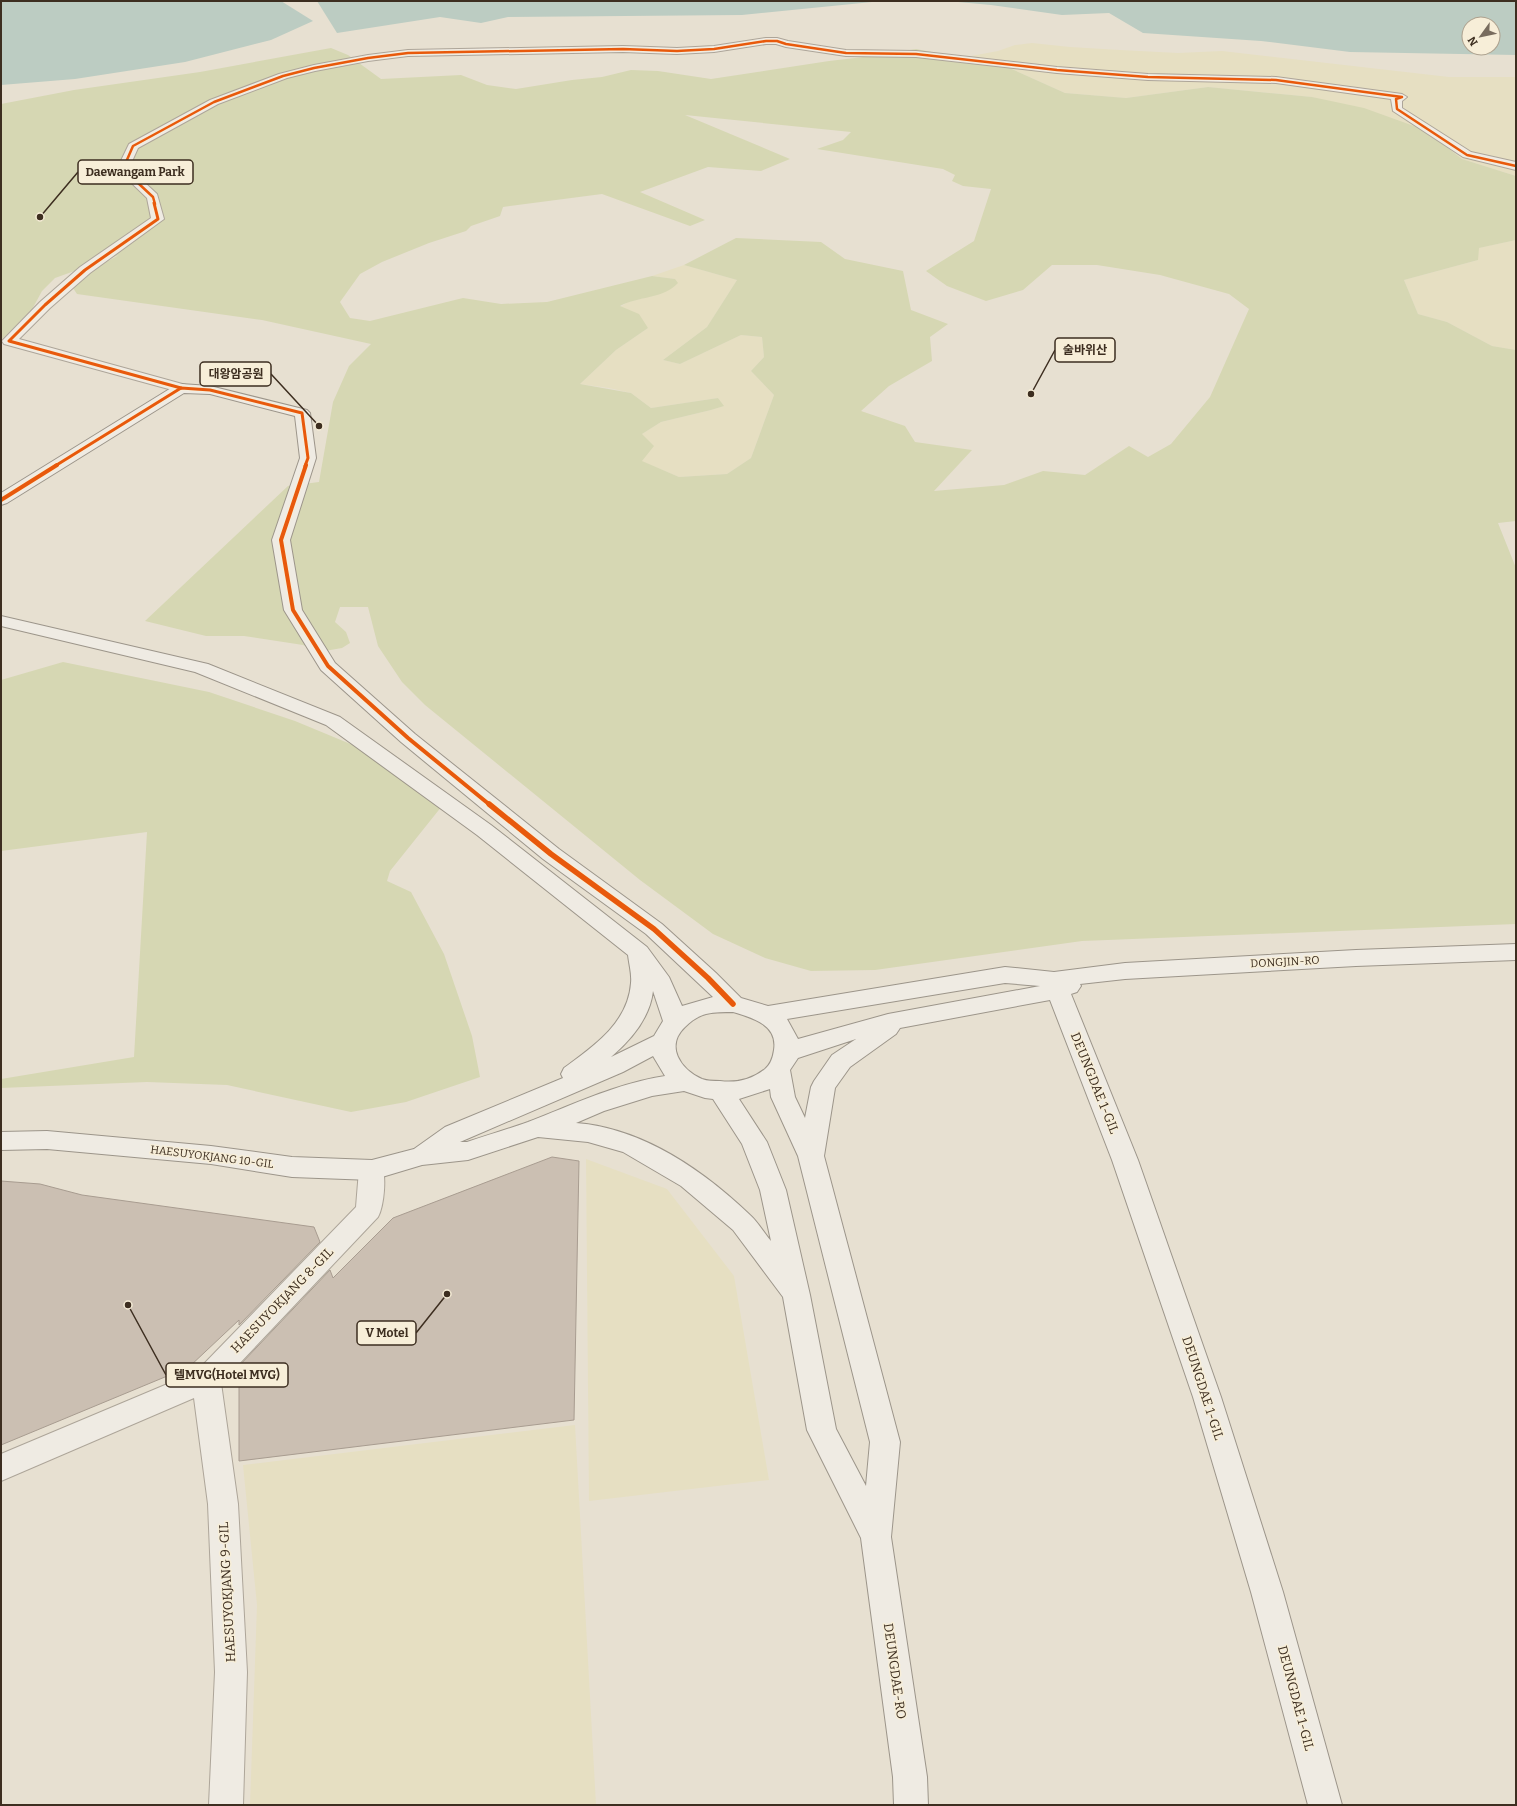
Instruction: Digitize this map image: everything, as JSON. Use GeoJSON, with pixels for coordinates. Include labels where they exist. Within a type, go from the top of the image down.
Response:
{"type":"FeatureCollection","features":[{"type":"Feature","properties":{"kind":"street"},"geometry":{"type":"LineString","coordinates":[[733,1004],[708,978],[654,929],[551,854],[408,738],[328,666],[293,610],[281,540],[308,458],[302,413],[210,390],[181,388],[9,341],[45,305],[85,270],[158,219],[153,197],[123,169],[133,146],[214,102],[283,76],[314,68],[368,58],[408,53],[623,49],[677,51],[714,49],[766,41],[846,53],[916,54],[1057,70],[1148,77],[1276,80],[1402,97],[1396,100],[1398,109],[1467,155],[1516,166]]}},
{"type":"Feature","properties":{"kind":"street"},"geometry":{"type":"LineString","coordinates":[[1,500],[181,388]]}},
{"type":"Feature","properties":{"kind":"street"},"geometry":{"type":"LineString","coordinates":[[1,621],[201,668],[333,721],[484,830],[639,952],[655,971],[664,986],[670,1032],[665,1059],[669,1068],[685,1082],[703,1089],[722,1092],[741,1090],[759,1085],[784,1061],[846,1033],[905,1018],[1056,985]]}},
{"type":"Feature","properties":{"kind":"street"},"geometry":{"type":"LineString","coordinates":[[543,1097],[592,1060],[618,1038],[638,1009],[643,983],[639,952]]}},
{"type":"Feature","properties":{"kind":"street","name":"DONGJIN-RO"},"geometry":{"type":"LineString","coordinates":[[1056,985],[1091,975],[1124,972],[1356,958],[1516,952]]}},
{"type":"Feature","properties":{"kind":"street"},"geometry":{"type":"LineString","coordinates":[[766,1014],[1006,975],[1056,985]]}},
{"type":"Feature","properties":{"kind":"street","name":"DEUNGDAE 1-GIL"},"geometry":{"type":"LineString","coordinates":[[1056,985],[1125,1160],[1207,1397],[1267,1592],[1325,1805]]}},
{"type":"Feature","properties":{"kind":"street"},"geometry":{"type":"LineString","coordinates":[[422,1156],[454,1134],[638,1055],[670,1032],[689,1013],[705,1006],[733,1004],[751,1007],[766,1014],[776,1022],[787,1037],[784,1061],[783,1097],[811,1156],[885,1442],[876,1537]]}},
{"type":"Feature","properties":{"kind":"street"},"geometry":{"type":"LineString","coordinates":[[811,1156],[823,1086],[841,1061],[864,1044],[905,1018]]}},
{"type":"Feature","properties":{"kind":"street"},"geometry":{"type":"LineString","coordinates":[[422,1156],[468,1152],[535,1129],[595,1105],[651,1087],[685,1082]]}},
{"type":"Feature","properties":{"kind":"street"},"geometry":{"type":"LineString","coordinates":[[722,1092],[754,1142],[773,1190],[796,1295],[822,1430],[876,1537]]}},
{"type":"Feature","properties":{"kind":"street"},"geometry":{"type":"LineString","coordinates":[[535,1129],[588,1133],[631,1145],[690,1179],[742,1223],[796,1295]]}},
{"type":"Feature","properties":{"kind":"street","name":"HAESUYOKJANG 10-GIL"},"geometry":{"type":"LineString","coordinates":[[1,1141],[47,1140],[211,1155],[292,1167],[372,1170],[422,1156]]}},
{"type":"Feature","properties":{"kind":"street","name":"HAESUYOKJANG 8-GIL"},"geometry":{"type":"LineString","coordinates":[[1,1468],[206,1380],[369,1210],[372,1170]]}},
{"type":"Feature","properties":{"kind":"street","name":"HAESUYOKJANG 9-GIL"},"geometry":{"type":"LineString","coordinates":[[206,1380],[223,1504],[231,1672],[226,1805]]}},
{"type":"Feature","properties":{"kind":"street","name":"DEUNGDAE-RO"},"geometry":{"type":"LineString","coordinates":[[876,1537],[910,1777],[911,1805]]}},
{"type":"Feature","properties":{"kind":"shaded area"},"geometry":{"type":"Polygon","coordinates":[[[1,1],[281,1],[313,21],[271,40],[185,62],[75,79],[1,85],[1,1]]]}},
{"type":"Feature","properties":{"kind":"shaded area"},"geometry":{"type":"Polygon","coordinates":[[[317,1],[882,1],[742,15],[508,17],[481,23],[440,17],[337,33],[317,1]]]}},
{"type":"Feature","properties":{"kind":"shaded area"},"geometry":{"type":"Polygon","coordinates":[[[947,1],[1516,1],[1516,55],[1501,55],[1501,16],[1461,16],[1461,54],[1350,52],[1261,41],[1143,33],[1109,13],[1062,15],[991,5],[947,1]]]}},
{"type":"Feature","properties":{"kind":"shaded area"},"geometry":{"type":"Polygon","coordinates":[[[1032,43],[1070,47],[1178,53],[1222,51],[1449,77],[1516,77],[1516,176],[1462,159],[1425,130],[1312,97],[1208,87],[1126,98],[1065,93],[1005,66],[954,56],[971,56],[998,51],[1015,45],[1032,43]]]}},
{"type":"Feature","properties":{"kind":"shaded area"},"geometry":{"type":"Polygon","coordinates":[[[1516,240],[1516,350],[1492,346],[1447,322],[1418,314],[1404,280],[1478,260],[1478,248],[1516,240]]]}},
{"type":"Feature","properties":{"kind":"shaded area"},"geometry":{"type":"Polygon","coordinates":[[[684,265],[737,280],[707,327],[663,360],[680,364],[741,335],[762,337],[764,357],[751,371],[774,395],[751,458],[727,474],[679,477],[641,461],[642,434],[661,422],[723,406],[718,398],[651,408],[631,393],[580,384],[616,350],[648,328],[620,307],[628,302],[656,295],[675,279],[652,276],[684,265]]]}},
{"type":"Feature","properties":{"kind":"shaded area"},"geometry":{"type":"Polygon","coordinates":[[[586,1159],[667,1189],[734,1276],[769,1480],[589,1501],[586,1159]]]}},
{"type":"Feature","properties":{"kind":"shaded area"},"geometry":{"type":"Polygon","coordinates":[[[575,1425],[596,1805],[250,1805],[257,1605],[243,1465],[575,1425]]]}},
{"type":"Feature","properties":{"kind":"green space"},"geometry":{"type":"Polygon","coordinates":[[[331,48],[348,55],[381,79],[461,75],[487,85],[516,89],[602,77],[631,70],[658,71],[711,79],[916,49],[1005,66],[1065,93],[1126,98],[1208,87],[1312,97],[1364,108],[1425,130],[1462,159],[1516,176],[1516,240],[1479,248],[1478,260],[1404,280],[1418,314],[1447,322],[1492,346],[1516,350],[1516,521],[1498,523],[1516,568],[1516,924],[1082,941],[875,970],[811,971],[765,958],[713,934],[640,880],[425,705],[402,682],[378,646],[368,607],[340,607],[335,622],[346,632],[350,643],[342,648],[319,652],[303,645],[244,636],[206,636],[145,621],[288,486],[319,482],[333,402],[349,366],[371,344],[262,320],[77,294],[69,282],[119,255],[55,278],[42,291],[29,315],[1,340],[1,104],[74,90],[200,72],[331,48]],[[685,115],[790,159],[761,171],[708,167],[640,192],[705,220],[690,226],[602,194],[503,207],[500,216],[471,226],[466,231],[429,243],[382,262],[360,274],[340,302],[350,318],[370,321],[463,298],[501,304],[547,302],[652,276],[675,279],[678,283],[665,292],[635,300],[620,306],[639,314],[648,328],[616,350],[580,384],[631,393],[651,408],[718,398],[724,406],[661,422],[642,434],[654,446],[642,461],[679,477],[727,474],[751,458],[774,395],[751,371],[764,357],[762,337],[741,335],[680,364],[663,360],[707,327],[737,280],[684,265],[736,238],[821,242],[845,259],[903,271],[911,310],[948,324],[930,337],[932,361],[889,386],[861,411],[905,426],[915,442],[972,450],[934,491],[1004,485],[1043,471],[1085,475],[1129,446],[1148,457],[1171,444],[1210,397],[1249,309],[1229,294],[1160,275],[1097,265],[1052,265],[1023,290],[986,301],[947,286],[926,271],[974,241],[991,189],[963,186],[952,181],[955,175],[943,169],[817,149],[843,140],[851,132],[685,115]]]}},
{"type":"Feature","properties":{"kind":"green space"},"geometry":{"type":"Polygon","coordinates":[[[63,662],[209,692],[295,721],[377,755],[442,806],[390,871],[387,881],[411,892],[444,954],[472,1036],[480,1077],[406,1102],[351,1112],[227,1085],[147,1082],[1,1088],[1,1079],[134,1057],[147,832],[1,851],[1,680],[63,662]]]}},
{"type":"Feature","properties":{"kind":"building"},"geometry":{"type":"Polygon","coordinates":[[[552,1157],[579,1161],[574,1420],[239,1461],[239,1366],[330,1270],[333,1278],[393,1218],[552,1157]]]}},
{"type":"Feature","properties":{"kind":"building"},"geometry":{"type":"Polygon","coordinates":[[[1,1181],[40,1184],[82,1195],[314,1227],[320,1242],[239,1325],[239,1320],[189,1367],[1,1445],[1,1181]]]}},
{"type":"Feature","properties":{"kind":"cycle path"},"geometry":{"type":"LineString","coordinates":[[181,388],[9,341],[45,305],[85,270],[158,219],[153,197],[123,169],[133,146],[214,102],[283,76],[314,68],[368,58],[408,53],[623,49],[677,51],[714,49],[766,41],[777,41],[786,44],[846,53],[916,54],[1057,70],[1148,77],[1276,80],[1402,97],[1396,99],[1397,109],[1467,155],[1516,166]]}},
{"type":"Feature","properties":{"kind":"cycle path"},"geometry":{"type":"LineString","coordinates":[[1,500],[181,388],[210,390],[302,413],[308,458],[281,540],[293,610],[328,666],[408,738],[551,854],[654,929],[708,978],[733,1004]]}},
{"type":"Feature","properties":{"kind":"place","name":"Daewangam Park"},"geometry":{"type":"Point","coordinates":[40,217]}},
{"type":"Feature","properties":{"kind":"place","name":"술바위산"},"geometry":{"type":"Point","coordinates":[1031,394]}},
{"type":"Feature","properties":{"kind":"place","name":"대왕암공원"},"geometry":{"type":"Point","coordinates":[319,426]}},
{"type":"Feature","properties":{"kind":"place","name":"V Motel"},"geometry":{"type":"Point","coordinates":[447,1294]}},
{"type":"Feature","properties":{"kind":"place","name":"텔MVG(Hotel MVG)"},"geometry":{"type":"Point","coordinates":[128,1305]}}]}
